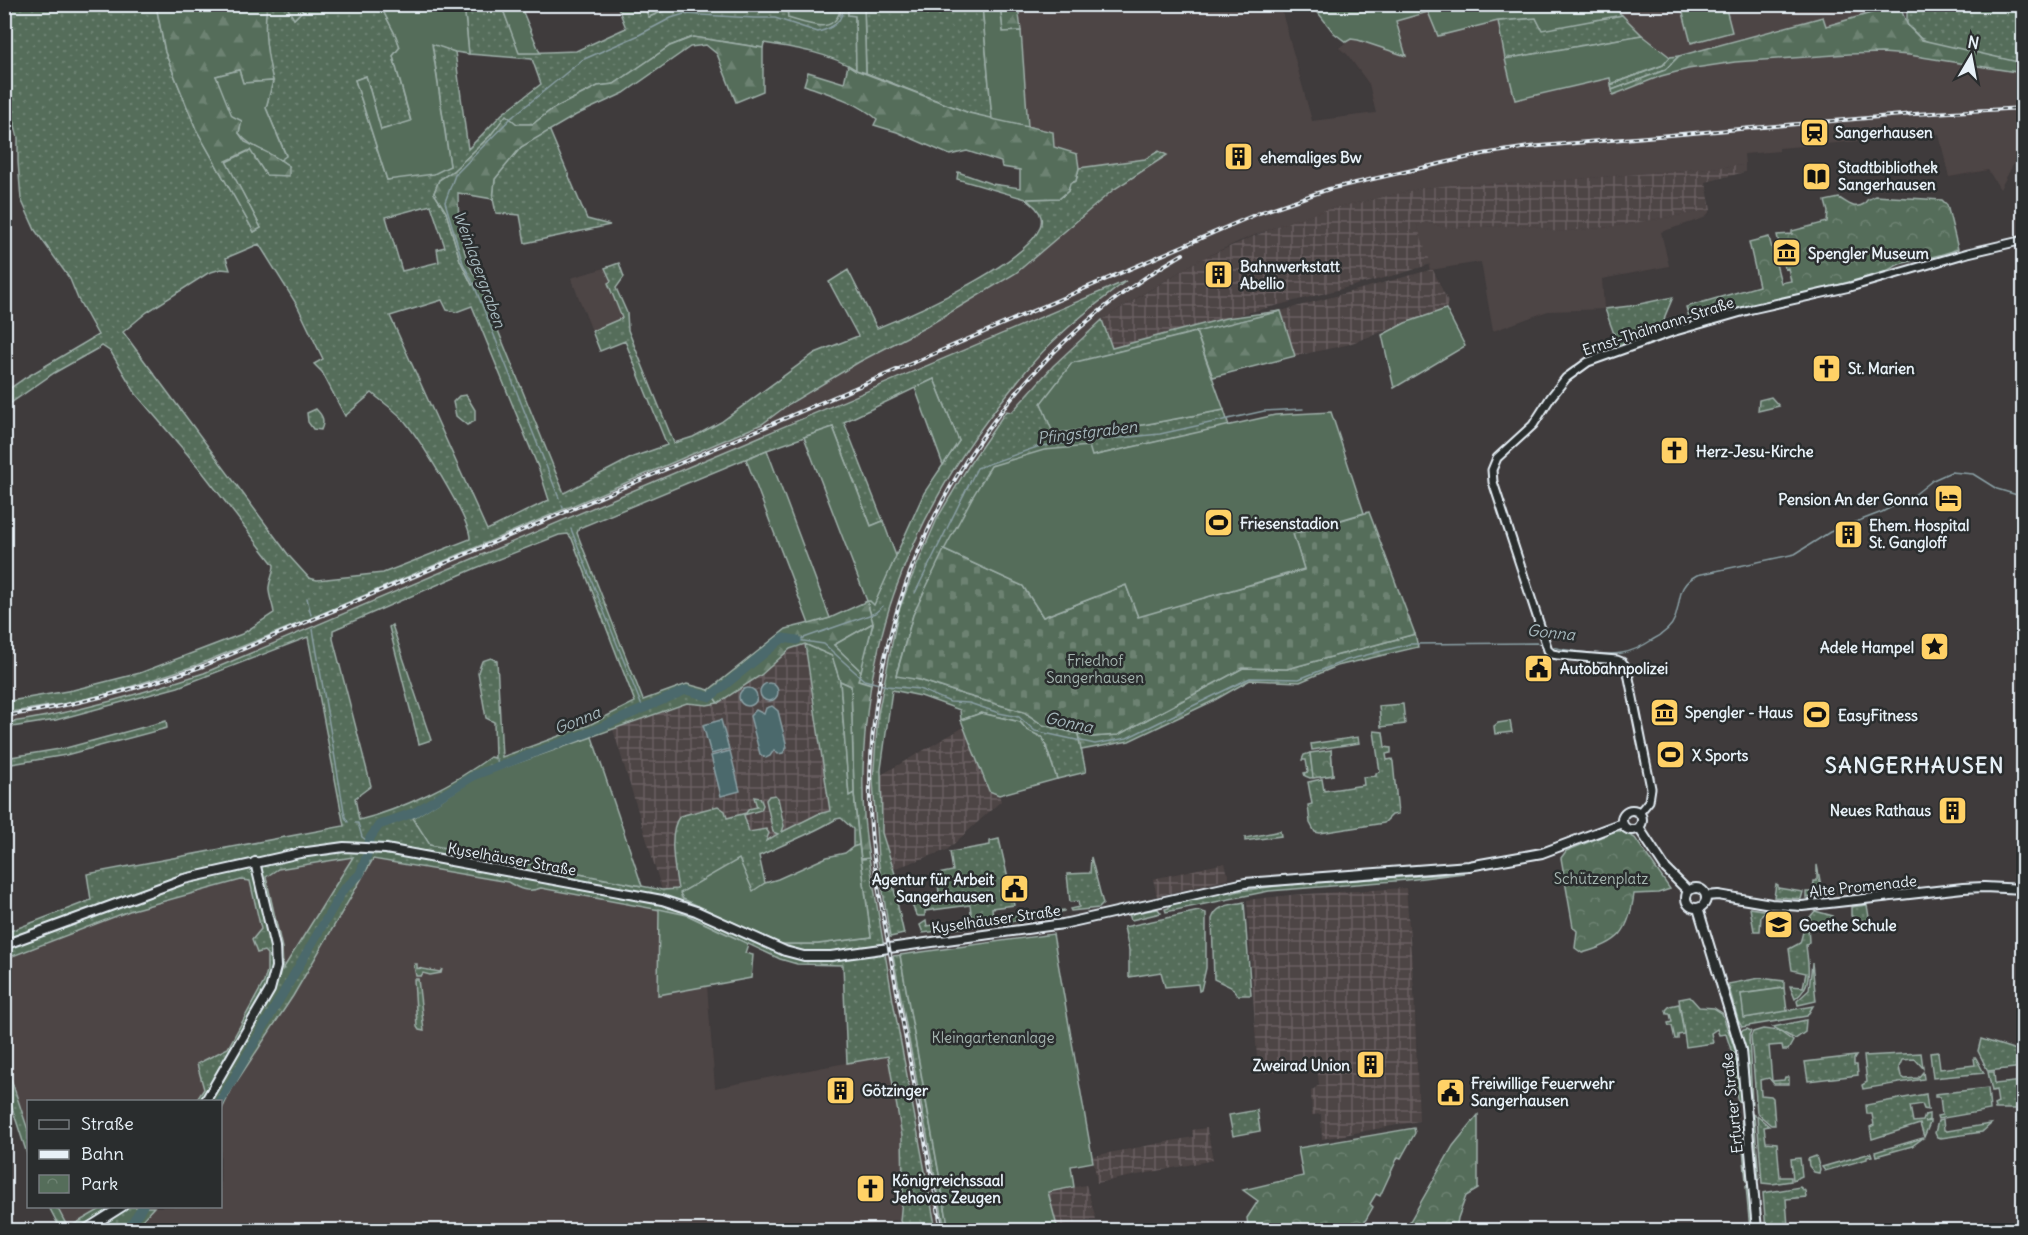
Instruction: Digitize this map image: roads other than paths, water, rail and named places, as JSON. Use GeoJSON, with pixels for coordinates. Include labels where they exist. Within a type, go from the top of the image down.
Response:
{"type":"FeatureCollection","features":[{"type":"Feature","properties":{"kind":"main road"},"geometry":{"type":"LineString","coordinates":[[1627,811],[1640,812],[1643,820],[1639,828],[1629,830],[1622,823],[1622,817],[1627,811]]}},
{"type":"Feature","properties":{"kind":"main road","name":"Kyselhäuser Straße"},"geometry":{"type":"LineString","coordinates":[[255,862],[334,848],[378,848],[662,900],[696,911],[785,951],[804,956],[818,956],[1068,923],[1245,883],[1454,868],[1492,863],[1543,853],[1622,823]]}},
{"type":"Feature","properties":{"kind":"main road"},"geometry":{"type":"LineString","coordinates":[[1639,828],[1666,869],[1688,891]]}},
{"type":"Feature","properties":{"kind":"main road"},"geometry":{"type":"LineString","coordinates":[[4,945],[174,882],[255,862],[275,946],[275,974],[266,998],[206,1100]]}},
{"type":"Feature","properties":{"kind":"main road"},"geometry":{"type":"LineString","coordinates":[[1694,887],[1704,891],[1706,896],[1705,903],[1698,908],[1688,904],[1686,898],[1688,891],[1694,887]]}},
{"type":"Feature","properties":{"kind":"main road","name":"Alte Promenade"},"geometry":{"type":"LineString","coordinates":[[1706,896],[1718,895],[1797,906],[1963,888],[2024,889]]}},
{"type":"Feature","properties":{"kind":"main road","name":"Erfurter Straße"},"geometry":{"type":"LineString","coordinates":[[1698,908],[1741,1050],[1757,1230]]}},
{"type":"Feature","properties":{"kind":"main road"},"geometry":{"type":"LineString","coordinates":[[85,1230],[120,1208]]}},
{"type":"Feature","properties":{"kind":"street","name":"Ernst-Thälmann-Straße"},"geometry":{"type":"LineString","coordinates":[[1640,812],[1649,801],[1651,788],[1626,666],[1617,660],[1553,654],[1546,645],[1491,473],[1498,457],[1533,425],[1558,387],[1584,364],[1659,337],[1752,309],[1850,287],[1968,253],[2024,240]]}},
{"type":"Feature","properties":{"kind":"water"},"geometry":{"type":"Polygon","coordinates":[[[769,683],[775,686],[778,692],[775,698],[769,701],[763,698],[760,692],[763,686],[769,683]]]}},
{"type":"Feature","properties":{"kind":"water"},"geometry":{"type":"Polygon","coordinates":[[[748,688],[754,691],[757,697],[754,703],[748,706],[742,703],[739,697],[742,691],[748,688]]]}},
{"type":"Feature","properties":{"kind":"water"},"geometry":{"type":"Polygon","coordinates":[[[772,706],[778,711],[787,747],[783,753],[778,754],[774,750],[766,758],[760,754],[750,716],[756,710],[764,714],[766,708],[772,706]]]}},
{"type":"Feature","properties":{"kind":"water"},"geometry":{"type":"Polygon","coordinates":[[[721,720],[729,749],[711,754],[703,725],[721,720]]]}},
{"type":"Feature","properties":{"kind":"water"},"geometry":{"type":"Polygon","coordinates":[[[730,751],[740,791],[721,796],[711,756],[730,751]]]}},
{"type":"Feature","properties":{"kind":"waterway","name":"Weinlagergraben"},"geometry":{"type":"LineString","coordinates":[[559,498],[474,285],[463,263],[445,202],[455,175],[511,118],[582,60],[671,18],[684,14],[775,18],[818,32],[837,23],[842,15],[844,4]]}},
{"type":"Feature","properties":{"kind":"waterway","name":"Pfingstgraben"},"geometry":{"type":"LineString","coordinates":[[915,593],[977,468],[1040,446],[1160,434],[1264,411],[1303,409]]}},
{"type":"Feature","properties":{"kind":"waterway","name":"Gonna"},"geometry":{"type":"LineString","coordinates":[[1549,646],[1606,654],[1622,653],[1638,648],[1663,634],[1671,625],[1683,588],[1690,579],[1697,575],[1795,554],[1830,532],[1882,512],[1913,496],[1933,480],[1951,472],[1973,474],[1997,489],[2024,497]]}},
{"type":"Feature","properties":{"kind":"waterway","name":"Weinlagergraben"},"geometry":{"type":"LineString","coordinates":[[571,529],[643,709]]}},
{"type":"Feature","properties":{"kind":"waterway"},"geometry":{"type":"LineString","coordinates":[[307,598],[311,615]]}},
{"type":"Feature","properties":{"kind":"waterway","name":"Pfingstgraben"},"geometry":{"type":"LineString","coordinates":[[798,640],[875,613],[883,606]]}},
{"type":"Feature","properties":{"kind":"waterway"},"geometry":{"type":"LineString","coordinates":[[313,629],[345,817],[348,822]]}},
{"type":"Feature","properties":{"kind":"waterway","name":"Gonna"},"geometry":{"type":"LineString","coordinates":[[221,1100],[343,890],[360,874],[370,838],[379,825],[415,812],[475,775],[590,732],[686,690],[710,697],[783,638],[797,640]]}},
{"type":"Feature","properties":{"kind":"waterway","name":"Gonna"},"geometry":{"type":"LineString","coordinates":[[797,640],[824,644],[864,680],[887,686],[919,689],[950,702],[969,703],[1019,717],[1035,731],[1095,744],[1127,738],[1250,678],[1299,679],[1347,660],[1410,644],[1536,643],[1544,645]]}},
{"type":"Feature","properties":{"kind":"waterway","name":"Gonna"},"geometry":{"type":"LineString","coordinates":[[497,759],[498,767]]}},
{"type":"Feature","properties":{"kind":"waterway"},"geometry":{"type":"LineString","coordinates":[[355,823],[358,823],[362,837],[370,843]]}},
{"type":"Feature","properties":{"kind":"waterway","name":"Gonna"},"geometry":{"type":"LineString","coordinates":[[365,861],[371,862]]}},
{"type":"Feature","properties":{"kind":"waterway","name":"Gonna"},"geometry":{"type":"LineString","coordinates":[[127,1230],[142,1208]]}},
{"type":"Feature","properties":{"kind":"railway"},"geometry":{"type":"LineString","coordinates":[[4,716],[105,696],[203,666],[751,433],[1259,213],[1329,189],[1483,154],[1529,147],[1914,114],[2024,108]]}},
{"type":"Feature","properties":{"kind":"railway"},"geometry":{"type":"LineString","coordinates":[[942,1230],[892,965],[873,847],[870,807],[874,722],[889,640],[915,561],[950,487],[996,418],[1050,356],[1112,301],[1183,254]]}},
{"type":"Feature","properties":{"kind":"place","name":"Sangerhausen"},"geometry":{"type":"Point","coordinates":[1814,132]}},
{"type":"Feature","properties":{"kind":"place","name":"ehemaliges Bw"},"geometry":{"type":"Point","coordinates":[1239,157]}},
{"type":"Feature","properties":{"kind":"place","name":"Stadtbibliothek Sangerhausen"},"geometry":{"type":"Point","coordinates":[1817,176]}},
{"type":"Feature","properties":{"kind":"place","name":"Spengler Museum"},"geometry":{"type":"Point","coordinates":[1787,253]}},
{"type":"Feature","properties":{"kind":"place","name":"Bahnwerkstatt Abellio"},"geometry":{"type":"Point","coordinates":[1219,275]}},
{"type":"Feature","properties":{"kind":"place","name":"St. Marien"},"geometry":{"type":"Point","coordinates":[1827,368]}},
{"type":"Feature","properties":{"kind":"place","name":"Herz-Jesu-Kirche"},"geometry":{"type":"Point","coordinates":[1675,451]}},
{"type":"Feature","properties":{"kind":"place","name":"Pension An der Gonna"},"geometry":{"type":"Point","coordinates":[1949,499]}},
{"type":"Feature","properties":{"kind":"place","name":"Friesenstadion"},"geometry":{"type":"Point","coordinates":[1219,523]}},
{"type":"Feature","properties":{"kind":"place","name":"Ehem. Hospital St. Gangloff"},"geometry":{"type":"Point","coordinates":[1848,534]}},
{"type":"Feature","properties":{"kind":"place","name":"Adele Hampel"},"geometry":{"type":"Point","coordinates":[1935,647]}},
{"type":"Feature","properties":{"kind":"place","name":"Autobahnpolizei"},"geometry":{"type":"Point","coordinates":[1539,668]}},
{"type":"Feature","properties":{"kind":"place","name":"Spengler - Haus"},"geometry":{"type":"Point","coordinates":[1664,712]}},
{"type":"Feature","properties":{"kind":"place","name":"EasyFitness"},"geometry":{"type":"Point","coordinates":[1817,715]}},
{"type":"Feature","properties":{"kind":"place","name":"X Sports"},"geometry":{"type":"Point","coordinates":[1671,755]}},
{"type":"Feature","properties":{"kind":"place","name":"Neues Rathaus"},"geometry":{"type":"Point","coordinates":[1952,810]}},
{"type":"Feature","properties":{"kind":"place","name":"Agentur für Arbeit Sangerhausen"},"geometry":{"type":"Point","coordinates":[1015,888]}},
{"type":"Feature","properties":{"kind":"place","name":"Goethe Schule"},"geometry":{"type":"Point","coordinates":[1778,925]}},
{"type":"Feature","properties":{"kind":"place","name":"Zweirad Union"},"geometry":{"type":"Point","coordinates":[1371,1065]}},
{"type":"Feature","properties":{"kind":"place","name":"Götzinger"},"geometry":{"type":"Point","coordinates":[841,1090]}},
{"type":"Feature","properties":{"kind":"place","name":"Freiwillige Feuerwehr Sangerhausen"},"geometry":{"type":"Point","coordinates":[1450,1092]}},
{"type":"Feature","properties":{"kind":"place","name":"Königrreichssaal Jehovas Zeugen"},"geometry":{"type":"Point","coordinates":[871,1189]}},
{"type":"Feature","properties":{"kind":"district","name":"SANGERHAUSEN"},"geometry":{"type":"Point","coordinates":[1915,765]}},
{"type":"Feature","properties":{"kind":"park label","name":"Friedhof Sangerhausen"},"geometry":{"type":"Point","coordinates":[1095,668]}},
{"type":"Feature","properties":{"kind":"park label","name":"Schützenplatz"},"geometry":{"type":"Point","coordinates":[1601,878]}},
{"type":"Feature","properties":{"kind":"park label","name":"Kleingartenanlage"},"geometry":{"type":"Point","coordinates":[993,1037]}}]}
